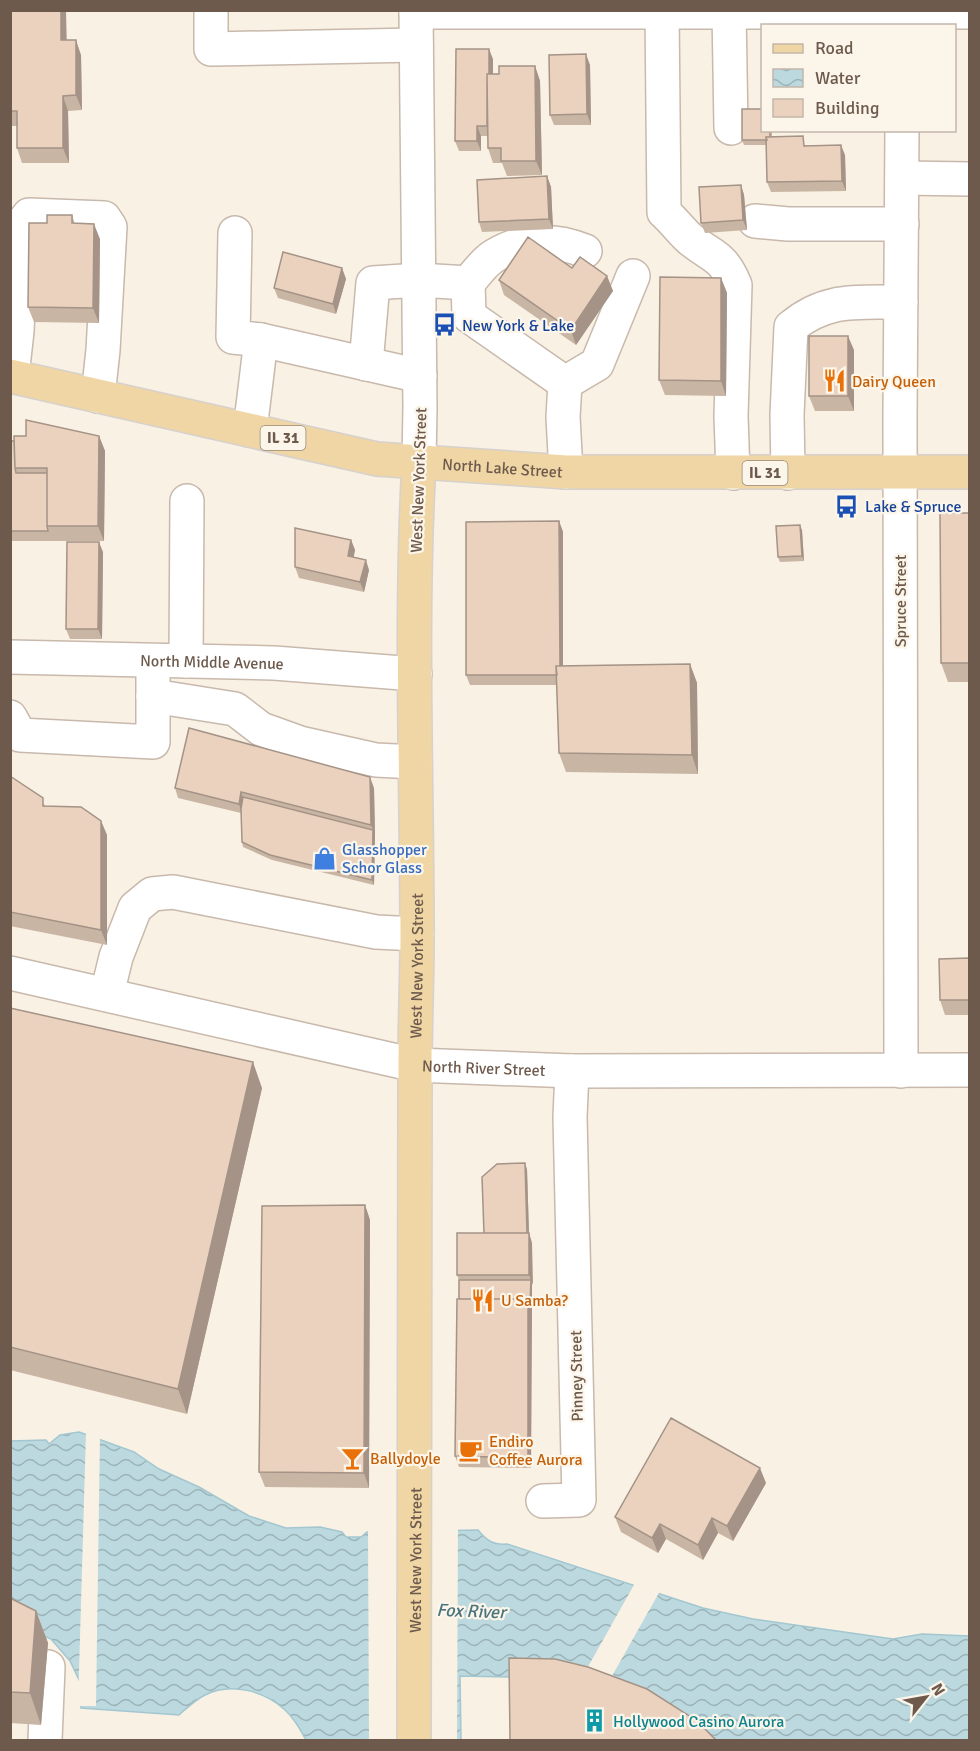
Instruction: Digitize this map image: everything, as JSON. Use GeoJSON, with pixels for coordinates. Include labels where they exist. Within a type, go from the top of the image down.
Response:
{"type":"FeatureCollection","features":[{"type":"Feature","properties":{"kind":"main road","name":"North Lake Street"},"geometry":{"type":"LineString","coordinates":[[11,376],[377,459],[566,472],[969,472]]}},
{"type":"Feature","properties":{"kind":"main road","name":"West New York Street"},"geometry":{"type":"LineString","coordinates":[[414,1740],[417,934],[415,674],[416,505],[419,462]]}},
{"type":"Feature","properties":{"kind":"street"},"geometry":{"type":"LineString","coordinates":[[211,10],[212,49],[416,45]]}},
{"type":"Feature","properties":{"kind":"street"},"geometry":{"type":"LineString","coordinates":[[416,11],[729,11],[903,16],[969,12]]}},
{"type":"Feature","properties":{"kind":"street","name":"West New York Street"},"geometry":{"type":"LineString","coordinates":[[416,11],[419,462]]}},
{"type":"Feature","properties":{"kind":"street"},"geometry":{"type":"LineString","coordinates":[[662,11],[664,212],[690,239],[714,254],[728,268],[735,285],[731,416],[733,473]]}},
{"type":"Feature","properties":{"kind":"street"},"geometry":{"type":"LineString","coordinates":[[729,11],[731,128]]}},
{"type":"Feature","properties":{"kind":"street","name":"Spruce Street"},"geometry":{"type":"LineString","coordinates":[[901,1071],[902,132]]}},
{"type":"Feature","properties":{"kind":"street"},"geometry":{"type":"LineString","coordinates":[[902,178],[969,179]]}},
{"type":"Feature","properties":{"kind":"street"},"geometry":{"type":"LineString","coordinates":[[11,376],[17,331],[22,224],[29,215],[104,218],[110,226],[98,396]]}},
{"type":"Feature","properties":{"kind":"street"},"geometry":{"type":"LineString","coordinates":[[755,221],[788,224],[902,224]]}},
{"type":"Feature","properties":{"kind":"street"},"geometry":{"type":"LineString","coordinates":[[235,233],[233,337],[261,340],[420,376]]}},
{"type":"Feature","properties":{"kind":"street"},"geometry":{"type":"LineString","coordinates":[[565,383],[469,316],[468,283],[493,256],[520,244],[565,243],[585,251]]}},
{"type":"Feature","properties":{"kind":"street"},"geometry":{"type":"LineString","coordinates":[[565,383],[597,364],[633,276]]}},
{"type":"Feature","properties":{"kind":"street"},"geometry":{"type":"LineString","coordinates":[[366,364],[373,283],[419,280],[468,283]]}},
{"type":"Feature","properties":{"kind":"street"},"geometry":{"type":"LineString","coordinates":[[788,473],[787,416],[791,327],[804,316],[834,303],[901,302]]}},
{"type":"Feature","properties":{"kind":"street"},"geometry":{"type":"LineString","coordinates":[[250,430],[261,340]]}},
{"type":"Feature","properties":{"kind":"street"},"geometry":{"type":"LineString","coordinates":[[565,383],[563,417],[566,472]]}},
{"type":"Feature","properties":{"kind":"street"},"geometry":{"type":"LineString","coordinates":[[186,661],[187,501]]}},
{"type":"Feature","properties":{"kind":"street","name":"North Middle Avenue"},"geometry":{"type":"LineString","coordinates":[[10,657],[274,663],[415,674]]}},
{"type":"Feature","properties":{"kind":"street"},"geometry":{"type":"LineString","coordinates":[[10,717],[20,735],[153,742],[152,660]]}},
{"type":"Feature","properties":{"kind":"street"},"geometry":{"type":"LineString","coordinates":[[153,696],[235,709],[261,729],[300,743],[376,760],[415,762]]}},
{"type":"Feature","properties":{"kind":"street"},"geometry":{"type":"LineString","coordinates":[[107,994],[116,957],[135,908],[152,894],[173,892],[376,932],[417,934]]}},
{"type":"Feature","properties":{"kind":"street","name":"North River Street"},"geometry":{"type":"LineString","coordinates":[[10,973],[415,1065],[572,1071],[969,1070]]}},
{"type":"Feature","properties":{"kind":"street","name":"Pinney Street"},"geometry":{"type":"LineString","coordinates":[[543,1501],[579,1500],[570,1117],[572,1071]]}},
{"type":"Feature","properties":{"kind":"street"},"geometry":{"type":"LineString","coordinates":[[45,1740],[48,1667]]}},
{"type":"Feature","properties":{"kind":"water","name":"Fox River"},"geometry":{"type":"Polygon","coordinates":[[[79,1432],[134,1452],[159,1469],[199,1487],[249,1516],[286,1528],[320,1527],[342,1532],[346,1537],[361,1537],[367,1532],[478,1530],[487,1540],[494,1543],[507,1544],[703,1608],[753,1619],[893,1639],[922,1634],[969,1636],[969,1740],[703,1740],[562,1678],[460,1676],[461,1740],[306,1740],[291,1716],[276,1703],[257,1693],[236,1689],[225,1689],[205,1695],[179,1715],[81,1708],[81,1684],[70,1661],[51,1639],[11,1621],[11,1441],[46,1440],[49,1444],[60,1435],[79,1432]]]}},
{"type":"Feature","properties":{"kind":"pier"},"geometry":{"type":"Polygon","coordinates":[[[86,1432],[100,1436],[96,1706],[78,1706],[86,1432]]]}},
{"type":"Feature","properties":{"kind":"pier"},"geometry":{"type":"Polygon","coordinates":[[[458,1528],[457,1740],[369,1740],[368,1529],[458,1528]]]}},
{"type":"Feature","properties":{"kind":"pier"},"geometry":{"type":"Polygon","coordinates":[[[635,1583],[660,1591],[603,1692],[580,1681],[635,1583]]]}},
{"type":"Feature","properties":{"kind":"building"},"geometry":{"type":"Polygon","coordinates":[[[10,10],[61,10],[61,40],[76,40],[76,95],[63,96],[63,148],[17,148],[17,111],[10,111],[10,10]]]}},
{"type":"Feature","properties":{"kind":"building"},"geometry":{"type":"Polygon","coordinates":[[[456,49],[489,49],[487,126],[477,126],[477,141],[455,141],[456,49]]]}},
{"type":"Feature","properties":{"kind":"building"},"geometry":{"type":"Polygon","coordinates":[[[586,54],[587,114],[550,115],[549,55],[586,54]]]}},
{"type":"Feature","properties":{"kind":"building"},"geometry":{"type":"Polygon","coordinates":[[[499,66],[535,66],[536,161],[501,161],[501,148],[488,148],[487,74],[499,74],[499,66]]]}},
{"type":"Feature","properties":{"kind":"building"},"geometry":{"type":"Polygon","coordinates":[[[742,109],[761,109],[761,132],[770,132],[770,137],[766,137],[767,140],[742,140],[742,109]]]}},
{"type":"Feature","properties":{"kind":"building"},"geometry":{"type":"Polygon","coordinates":[[[803,136],[804,146],[841,145],[842,181],[767,182],[766,137],[803,136]]]}},
{"type":"Feature","properties":{"kind":"building"},"geometry":{"type":"Polygon","coordinates":[[[547,176],[549,219],[479,222],[477,180],[547,176]]]}},
{"type":"Feature","properties":{"kind":"building"},"geometry":{"type":"Polygon","coordinates":[[[741,185],[743,220],[701,223],[699,187],[741,185]]]}},
{"type":"Feature","properties":{"kind":"building"},"geometry":{"type":"Polygon","coordinates":[[[47,215],[72,215],[72,223],[94,224],[93,308],[28,307],[29,223],[47,223],[47,215]]]}},
{"type":"Feature","properties":{"kind":"building"},"geometry":{"type":"Polygon","coordinates":[[[528,237],[572,268],[580,257],[607,276],[571,330],[499,280],[528,237]]]}},
{"type":"Feature","properties":{"kind":"building"},"geometry":{"type":"Polygon","coordinates":[[[283,252],[342,268],[333,304],[274,288],[283,252]]]}},
{"type":"Feature","properties":{"kind":"building"},"geometry":{"type":"Polygon","coordinates":[[[660,277],[721,278],[721,381],[659,380],[660,277]]]}},
{"type":"Feature","properties":{"kind":"building","name":"Dairy Queen"},"geometry":{"type":"Polygon","coordinates":[[[809,336],[848,336],[848,396],[809,396],[809,336]]]}},
{"type":"Feature","properties":{"kind":"building"},"geometry":{"type":"Polygon","coordinates":[[[26,420],[99,436],[98,526],[47,526],[47,468],[15,468],[14,436],[26,436],[26,420]]]}},
{"type":"Feature","properties":{"kind":"building"},"geometry":{"type":"Polygon","coordinates":[[[10,441],[14,441],[16,473],[47,473],[48,531],[10,531],[10,441]]]}},
{"type":"Feature","properties":{"kind":"building"},"geometry":{"type":"Polygon","coordinates":[[[940,513],[969,513],[969,663],[941,663],[940,513]]]}},
{"type":"Feature","properties":{"kind":"building"},"geometry":{"type":"Polygon","coordinates":[[[559,521],[560,666],[556,666],[557,675],[466,675],[466,522],[559,521]]]}},
{"type":"Feature","properties":{"kind":"building"},"geometry":{"type":"Polygon","coordinates":[[[800,525],[802,556],[778,557],[776,526],[800,525]]]}},
{"type":"Feature","properties":{"kind":"building"},"geometry":{"type":"Polygon","coordinates":[[[295,528],[351,540],[348,556],[366,560],[360,582],[295,567],[295,528]]]}},
{"type":"Feature","properties":{"kind":"building"},"geometry":{"type":"Polygon","coordinates":[[[67,542],[99,542],[98,629],[66,629],[67,542]]]}},
{"type":"Feature","properties":{"kind":"building"},"geometry":{"type":"Polygon","coordinates":[[[690,664],[692,755],[559,753],[556,666],[690,664]]]}},
{"type":"Feature","properties":{"kind":"building"},"geometry":{"type":"Polygon","coordinates":[[[189,728],[370,777],[371,825],[241,792],[239,804],[175,788],[189,728]]]}},
{"type":"Feature","properties":{"kind":"building"},"geometry":{"type":"Polygon","coordinates":[[[10,776],[43,798],[43,806],[81,807],[101,821],[101,930],[10,912],[10,776]]]}},
{"type":"Feature","properties":{"kind":"building"},"geometry":{"type":"Polygon","coordinates":[[[243,797],[373,830],[372,880],[270,855],[242,842],[243,797]]]}},
{"type":"Feature","properties":{"kind":"building"},"geometry":{"type":"Polygon","coordinates":[[[969,958],[969,1000],[940,1000],[939,959],[969,958]]]}},
{"type":"Feature","properties":{"kind":"building"},"geometry":{"type":"Polygon","coordinates":[[[10,1008],[253,1062],[178,1389],[10,1347],[10,1008]]]}},
{"type":"Feature","properties":{"kind":"building"},"geometry":{"type":"Polygon","coordinates":[[[525,1163],[527,1233],[484,1233],[482,1177],[497,1164],[525,1163]]]}},
{"type":"Feature","properties":{"kind":"building"},"geometry":{"type":"Polygon","coordinates":[[[365,1205],[364,1473],[259,1472],[262,1206],[365,1205]]]}},
{"type":"Feature","properties":{"kind":"building"},"geometry":{"type":"Polygon","coordinates":[[[457,1233],[529,1233],[529,1275],[457,1275],[457,1233]]]}},
{"type":"Feature","properties":{"kind":"building"},"geometry":{"type":"Polygon","coordinates":[[[459,1280],[531,1280],[530,1304],[528,1299],[459,1299],[459,1280]]]}},
{"type":"Feature","properties":{"kind":"building"},"geometry":{"type":"Polygon","coordinates":[[[457,1299],[528,1299],[528,1458],[455,1456],[457,1299]]]}},
{"type":"Feature","properties":{"kind":"building"},"geometry":{"type":"Polygon","coordinates":[[[671,1418],[760,1468],[727,1526],[712,1518],[698,1545],[660,1524],[652,1538],[615,1517],[671,1418]]]}},
{"type":"Feature","properties":{"kind":"building"},"geometry":{"type":"Polygon","coordinates":[[[10,1598],[36,1611],[30,1693],[10,1692],[10,1598]]]}},
{"type":"Feature","properties":{"kind":"building","name":"Hollywood Casino Aurora"},"geometry":{"type":"Polygon","coordinates":[[[509,1658],[555,1659],[588,1667],[647,1689],[688,1715],[716,1740],[510,1740],[509,1658]]]}},
{"type":"Feature","properties":{"kind":"place","name":"New York & Lake"},"geometry":{"type":"Point","coordinates":[444,325]}},
{"type":"Feature","properties":{"kind":"place","name":"Dairy Queen"},"geometry":{"type":"Point","coordinates":[834,381]}},
{"type":"Feature","properties":{"kind":"place","name":"Lake & Spruce"},"geometry":{"type":"Point","coordinates":[847,506]}},
{"type":"Feature","properties":{"kind":"place","name":"Glasshopper Schor Glass"},"geometry":{"type":"Point","coordinates":[324,858]}},
{"type":"Feature","properties":{"kind":"place","name":"U Samba?"},"geometry":{"type":"Point","coordinates":[483,1300]}},
{"type":"Feature","properties":{"kind":"place","name":"Endiro Coffee Aurora"},"geometry":{"type":"Point","coordinates":[471,1450]}},
{"type":"Feature","properties":{"kind":"place","name":"Ballydoyle"},"geometry":{"type":"Point","coordinates":[352,1458]}},
{"type":"Feature","properties":{"kind":"place","name":"Hollywood Casino Aurora"},"geometry":{"type":"Point","coordinates":[595,1721]}}]}
